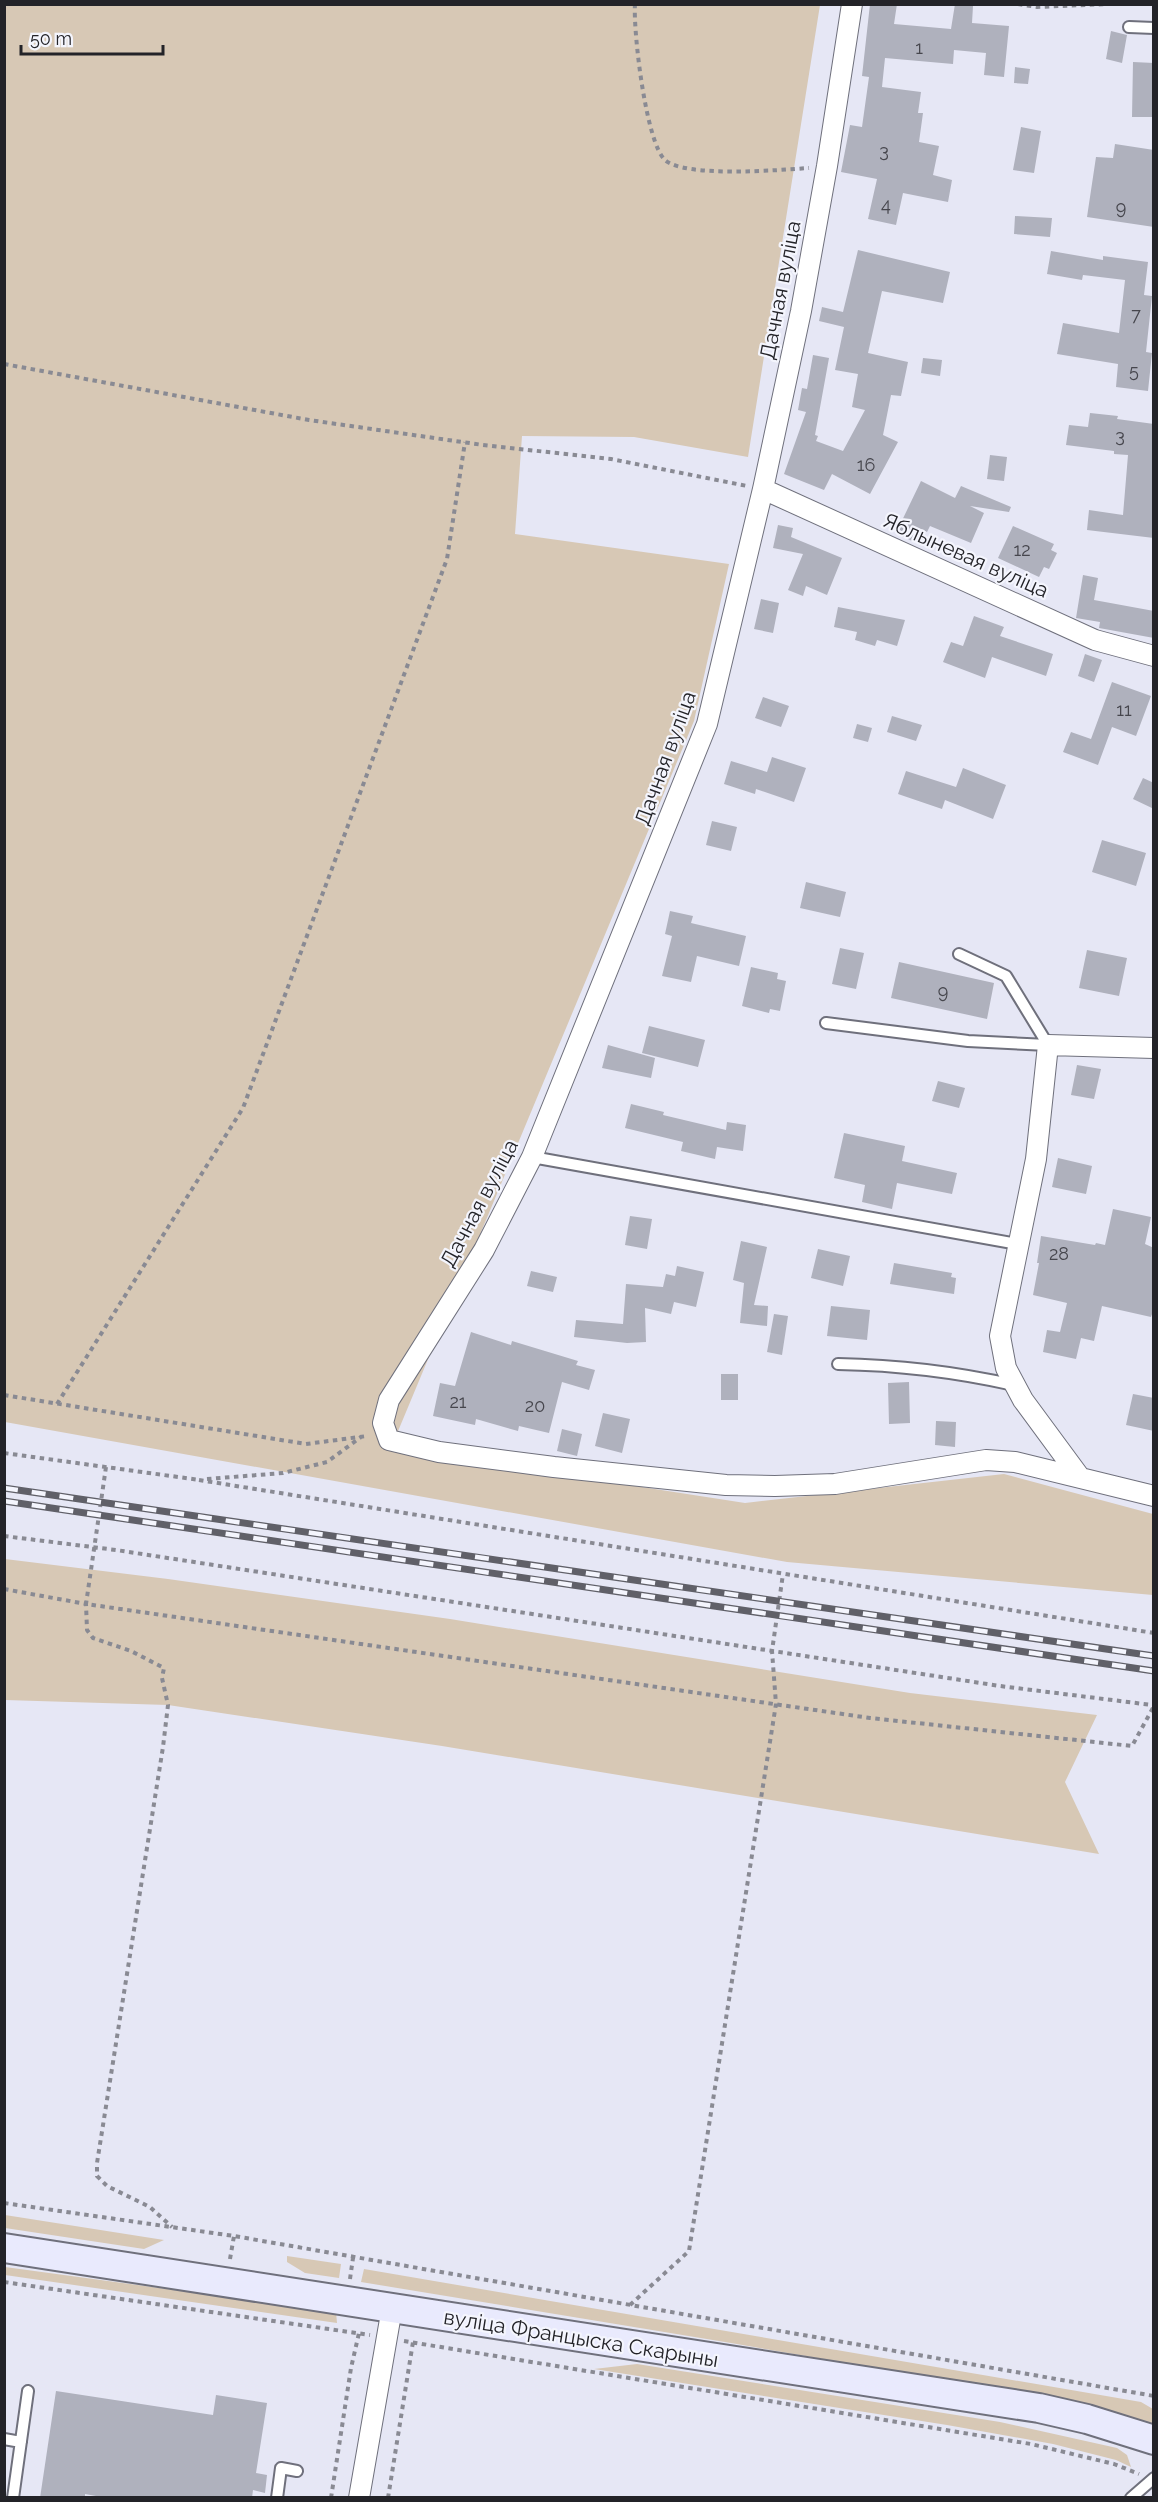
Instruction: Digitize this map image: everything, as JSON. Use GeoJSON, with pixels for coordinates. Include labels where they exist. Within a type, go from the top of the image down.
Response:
{"type":"FeatureCollection","features":[{"type":"Feature","properties":{"kind":"main road","name":"вуліца Францыска Скарыны"},"geometry":{"type":"LineString","coordinates":[[4,2248],[1039,2408],[1087,2419],[1154,2440]]}},
{"type":"Feature","properties":{"kind":"street","name":"Дачная вуліца"},"geometry":{"type":"LineString","coordinates":[[388,1440],[383,1423],[389,1400],[484,1250],[532,1156],[707,724],[763,489],[801,311],[827,166],[852,4]]}},
{"type":"Feature","properties":{"kind":"street","name":"Яблыневая вуліца"},"geometry":{"type":"LineString","coordinates":[[763,489],[1095,640],[1154,656]]}},
{"type":"Feature","properties":{"kind":"street"},"geometry":{"type":"LineString","coordinates":[[1079,1476],[1023,1400],[1006,1368],[1000,1336],[1036,1159],[1048,1045],[1154,1048]]}},
{"type":"Feature","properties":{"kind":"street"},"geometry":{"type":"LineString","coordinates":[[388,1440],[439,1452],[726,1485],[836,1484],[986,1460],[1015,1462],[1154,1496]]}},
{"type":"Feature","properties":{"kind":"street"},"geometry":{"type":"LineString","coordinates":[[359,2498],[392,2308]]}},
{"type":"Feature","properties":{"kind":"lane"},"geometry":{"type":"LineString","coordinates":[[1129,27],[1154,28]]}},
{"type":"Feature","properties":{"kind":"lane"},"geometry":{"type":"LineString","coordinates":[[959,954],[1006,976],[1048,1045]]}},
{"type":"Feature","properties":{"kind":"lane"},"geometry":{"type":"LineString","coordinates":[[826,1023],[968,1041],[1048,1045]]}},
{"type":"Feature","properties":{"kind":"lane"},"geometry":{"type":"LineString","coordinates":[[532,1156],[1018,1244]]}},
{"type":"Feature","properties":{"kind":"lane"},"geometry":{"type":"LineString","coordinates":[[838,1364],[884,1365],[976,1376],[1015,1385]]}},
{"type":"Feature","properties":{"kind":"lane"},"geometry":{"type":"LineString","coordinates":[[13,2498],[28,2391]]}},
{"type":"Feature","properties":{"kind":"lane"},"geometry":{"type":"LineString","coordinates":[[4,2439],[21,2442]]}},
{"type":"Feature","properties":{"kind":"lane"},"geometry":{"type":"LineString","coordinates":[[277,2498],[281,2468],[297,2471]]}},
{"type":"Feature","properties":{"kind":"lane"},"geometry":{"type":"LineString","coordinates":[[1131,2498],[1153,2479]]}},
{"type":"Feature","properties":{"kind":"path"},"geometry":{"type":"LineString","coordinates":[[635,4],[634,17],[642,87],[651,127],[663,159],[678,167],[744,173],[827,166]]}},
{"type":"Feature","properties":{"kind":"path"},"geometry":{"type":"LineString","coordinates":[[1018,4],[1037,7],[1108,4]]}},
{"type":"Feature","properties":{"kind":"path"},"geometry":{"type":"LineString","coordinates":[[4,364],[309,420],[465,442],[611,459],[763,489]]}},
{"type":"Feature","properties":{"kind":"path"},"geometry":{"type":"LineString","coordinates":[[57,1404],[243,1108],[447,559],[465,442]]}},
{"type":"Feature","properties":{"kind":"path"},"geometry":{"type":"LineString","coordinates":[[4,1395],[306,1444],[363,1435],[388,1440]]}},
{"type":"Feature","properties":{"kind":"path"},"geometry":{"type":"LineString","coordinates":[[199,1480],[283,1473],[327,1462],[363,1435]]}},
{"type":"Feature","properties":{"kind":"path"},"geometry":{"type":"LineString","coordinates":[[4,1453],[199,1480],[1154,1633]]}},
{"type":"Feature","properties":{"kind":"path"},"geometry":{"type":"LineString","coordinates":[[106,1467],[86,1604],[87,1630],[93,1638],[131,1651],[164,1668],[162,1678],[168,1705],[97,2163],[97,2176],[107,2186],[150,2207],[172,2228]]}},
{"type":"Feature","properties":{"kind":"path"},"geometry":{"type":"LineString","coordinates":[[4,1536],[989,1684],[1153,1705],[1132,1746],[870,1718],[86,1604],[4,1588]]}},
{"type":"Feature","properties":{"kind":"path"},"geometry":{"type":"LineString","coordinates":[[630,2305],[689,2251],[776,1704],[772,1651],[783,1574]]}},
{"type":"Feature","properties":{"kind":"path"},"geometry":{"type":"LineString","coordinates":[[4,2203],[172,2228],[1154,2396]]}},
{"type":"Feature","properties":{"kind":"path"},"geometry":{"type":"LineString","coordinates":[[4,2282],[359,2333],[1031,2444],[1114,2464],[1153,2479]]}},
{"type":"Feature","properties":{"kind":"path"},"geometry":{"type":"LineString","coordinates":[[331,2498],[351,2367],[359,2333]]}},
{"type":"Feature","properties":{"kind":"path"},"geometry":{"type":"LineString","coordinates":[[388,2498],[413,2342]]}},
{"type":"Feature","properties":{"kind":"shaded area"},"geometry":{"type":"Polygon","coordinates":[[[5,5],[820,5],[748,457],[634,437],[522,436],[515,534],[729,564],[694,721],[391,1448],[745,1503],[1004,1474],[1153,1514],[1153,1595],[787,1562],[5,1422],[5,5]]]}},
{"type":"Feature","properties":{"kind":"shaded area"},"geometry":{"type":"Polygon","coordinates":[[[5,1559],[168,1579],[450,1619],[910,1693],[1097,1715],[1065,1782],[1099,1854],[442,1746],[168,1705],[5,1700],[5,1559]]]}},
{"type":"Feature","properties":{"kind":"shaded area"},"geometry":{"type":"Polygon","coordinates":[[[4,2215],[164,2240],[144,2249],[5,2228],[4,2215]]]}},
{"type":"Feature","properties":{"kind":"shaded area"},"geometry":{"type":"Polygon","coordinates":[[[287,2256],[341,2264],[339,2278],[305,2273],[287,2262],[287,2256]]]}},
{"type":"Feature","properties":{"kind":"shaded area"},"geometry":{"type":"Polygon","coordinates":[[[5,2267],[336,2312],[337,2323],[5,2275],[5,2267]]]}},
{"type":"Feature","properties":{"kind":"shaded area"},"geometry":{"type":"Polygon","coordinates":[[[364,2269],[1141,2402],[1153,2409],[1153,2427],[1143,2421],[1094,2406],[361,2282],[364,2269]]]}},
{"type":"Feature","properties":{"kind":"shaded area"},"geometry":{"type":"Polygon","coordinates":[[[637,2364],[1000,2422],[1117,2448],[1127,2455],[1131,2467],[1116,2460],[1053,2444],[594,2369],[637,2364]]]}},
{"type":"Feature","properties":{"kind":"building"},"geometry":{"type":"Polygon","coordinates":[[[870,4],[897,4],[894,24],[951,29],[955,4],[973,6],[972,23],[1009,26],[1004,77],[984,75],[986,53],[954,50],[953,64],[885,58],[882,87],[921,92],[918,113],[923,113],[919,142],[939,146],[933,175],[952,180],[948,202],[903,193],[896,225],[868,219],[877,179],[841,172],[850,125],[862,127],[869,77],[862,76],[870,4]]]}},
{"type":"Feature","properties":{"kind":"building"},"geometry":{"type":"Polygon","coordinates":[[[1111,31],[1127,35],[1122,63],[1106,59],[1111,31]]]}},
{"type":"Feature","properties":{"kind":"building"},"geometry":{"type":"Polygon","coordinates":[[[1133,62],[1154,63],[1154,117],[1132,117],[1133,62]]]}},
{"type":"Feature","properties":{"kind":"building"},"geometry":{"type":"Polygon","coordinates":[[[1015,67],[1030,69],[1028,84],[1014,83],[1015,67]]]}},
{"type":"Feature","properties":{"kind":"building"},"geometry":{"type":"Polygon","coordinates":[[[1021,127],[1041,131],[1034,173],[1013,170],[1021,127]]]}},
{"type":"Feature","properties":{"kind":"building"},"geometry":{"type":"Polygon","coordinates":[[[1115,144],[1154,150],[1154,227],[1087,217],[1096,157],[1113,158],[1115,144]]]}},
{"type":"Feature","properties":{"kind":"building"},"geometry":{"type":"Polygon","coordinates":[[[1015,216],[1052,218],[1050,237],[1014,234],[1015,216]]]}},
{"type":"Feature","properties":{"kind":"building"},"geometry":{"type":"Polygon","coordinates":[[[858,250],[950,272],[943,303],[882,291],[868,353],[908,362],[901,396],[891,395],[883,435],[898,442],[870,494],[832,474],[824,490],[784,474],[806,412],[798,410],[802,388],[807,389],[813,355],[829,358],[815,435],[818,436],[816,441],[843,451],[865,410],[852,407],[858,374],[835,370],[844,327],[819,321],[822,307],[843,312],[858,250]]]}},
{"type":"Feature","properties":{"kind":"building"},"geometry":{"type":"Polygon","coordinates":[[[1051,251],[1103,260],[1103,256],[1148,262],[1144,295],[1152,296],[1146,352],[1152,353],[1148,391],[1116,387],[1118,364],[1057,354],[1063,323],[1119,333],[1125,280],[1083,275],[1082,280],[1047,274],[1051,251]]]}},
{"type":"Feature","properties":{"kind":"building"},"geometry":{"type":"Polygon","coordinates":[[[923,358],[942,360],[940,376],[921,373],[923,358]]]}},
{"type":"Feature","properties":{"kind":"building"},"geometry":{"type":"Polygon","coordinates":[[[1090,413],[1154,424],[1154,538],[1087,530],[1089,510],[1123,515],[1128,455],[1066,445],[1069,425],[1088,427],[1090,413]]]}},
{"type":"Feature","properties":{"kind":"building"},"geometry":{"type":"Polygon","coordinates":[[[990,455],[1007,457],[1004,481],[987,479],[990,455]]]}},
{"type":"Feature","properties":{"kind":"building"},"geometry":{"type":"Polygon","coordinates":[[[921,481],[955,498],[961,486],[1011,507],[1009,512],[970,506],[984,513],[971,543],[930,526],[927,532],[921,529],[914,542],[896,533],[921,481]]]}},
{"type":"Feature","properties":{"kind":"building"},"geometry":{"type":"Polygon","coordinates":[[[778,525],[793,528],[791,537],[842,558],[827,595],[806,586],[803,596],[788,590],[803,554],[773,548],[778,525]]]}},
{"type":"Feature","properties":{"kind":"building"},"geometry":{"type":"Polygon","coordinates":[[[1013,526],[1054,544],[1051,550],[1057,553],[1049,569],[1044,567],[1039,577],[998,558],[1013,526]]]}},
{"type":"Feature","properties":{"kind":"building"},"geometry":{"type":"Polygon","coordinates":[[[1083,575],[1098,578],[1094,600],[1154,611],[1154,638],[1099,628],[1100,622],[1076,618],[1083,575]]]}},
{"type":"Feature","properties":{"kind":"building"},"geometry":{"type":"Polygon","coordinates":[[[761,599],[779,603],[773,633],[754,629],[761,599]]]}},
{"type":"Feature","properties":{"kind":"building"},"geometry":{"type":"Polygon","coordinates":[[[838,607],[905,620],[897,646],[877,640],[875,646],[855,640],[857,632],[834,627],[838,607]]]}},
{"type":"Feature","properties":{"kind":"building"},"geometry":{"type":"Polygon","coordinates":[[[974,616],[1004,627],[1000,636],[1053,654],[1046,676],[992,657],[985,678],[943,662],[951,642],[963,646],[974,616]]]}},
{"type":"Feature","properties":{"kind":"building"},"geometry":{"type":"Polygon","coordinates":[[[1085,654],[1102,660],[1094,682],[1078,676],[1085,654]]]}},
{"type":"Feature","properties":{"kind":"building"},"geometry":{"type":"Polygon","coordinates":[[[1112,682],[1151,696],[1136,736],[1112,727],[1098,765],[1063,752],[1071,732],[1091,739],[1112,682]]]}},
{"type":"Feature","properties":{"kind":"building"},"geometry":{"type":"Polygon","coordinates":[[[763,697],[789,706],[781,727],[755,718],[763,697]]]}},
{"type":"Feature","properties":{"kind":"building"},"geometry":{"type":"Polygon","coordinates":[[[892,716],[922,725],[916,741],[887,732],[892,716]]]}},
{"type":"Feature","properties":{"kind":"building"},"geometry":{"type":"Polygon","coordinates":[[[857,724],[872,728],[868,742],[853,738],[857,724]]]}},
{"type":"Feature","properties":{"kind":"building"},"geometry":{"type":"Polygon","coordinates":[[[772,757],[806,768],[794,802],[756,789],[755,794],[724,784],[731,761],[767,772],[772,757]]]}},
{"type":"Feature","properties":{"kind":"building"},"geometry":{"type":"Polygon","coordinates":[[[963,768],[1006,785],[993,819],[945,800],[942,809],[898,794],[906,771],[956,787],[963,768]]]}},
{"type":"Feature","properties":{"kind":"building"},"geometry":{"type":"Polygon","coordinates":[[[1143,778],[1154,783],[1154,809],[1133,799],[1143,778]]]}},
{"type":"Feature","properties":{"kind":"building"},"geometry":{"type":"Polygon","coordinates":[[[712,821],[737,827],[731,851],[706,845],[712,821]]]}},
{"type":"Feature","properties":{"kind":"building"},"geometry":{"type":"Polygon","coordinates":[[[1102,840],[1146,853],[1136,886],[1092,872],[1102,840]]]}},
{"type":"Feature","properties":{"kind":"building"},"geometry":{"type":"Polygon","coordinates":[[[806,882],[846,892],[840,917],[800,908],[806,882]]]}},
{"type":"Feature","properties":{"kind":"building"},"geometry":{"type":"Polygon","coordinates":[[[670,911],[693,916],[691,923],[746,936],[739,966],[697,956],[691,982],[662,976],[672,936],[665,934],[670,911]]]}},
{"type":"Feature","properties":{"kind":"building"},"geometry":{"type":"Polygon","coordinates":[[[840,948],[864,953],[856,989],[832,984],[840,948]]]}},
{"type":"Feature","properties":{"kind":"building"},"geometry":{"type":"Polygon","coordinates":[[[1087,950],[1127,958],[1119,996],[1079,988],[1087,950]]]}},
{"type":"Feature","properties":{"kind":"building"},"geometry":{"type":"Polygon","coordinates":[[[899,962],[994,983],[987,1019],[891,998],[899,962]]]}},
{"type":"Feature","properties":{"kind":"building"},"geometry":{"type":"Polygon","coordinates":[[[751,967],[778,973],[777,979],[786,981],[780,1011],[770,1009],[769,1013],[742,1006],[751,967]]]}},
{"type":"Feature","properties":{"kind":"building"},"geometry":{"type":"Polygon","coordinates":[[[649,1026],[705,1040],[698,1067],[642,1053],[649,1026]]]}},
{"type":"Feature","properties":{"kind":"building"},"geometry":{"type":"Polygon","coordinates":[[[608,1045],[655,1058],[651,1078],[602,1068],[608,1045]]]}},
{"type":"Feature","properties":{"kind":"building"},"geometry":{"type":"Polygon","coordinates":[[[1077,1065],[1101,1069],[1094,1099],[1071,1095],[1077,1065]]]}},
{"type":"Feature","properties":{"kind":"building"},"geometry":{"type":"Polygon","coordinates":[[[938,1081],[965,1088],[959,1108],[932,1101],[938,1081]]]}},
{"type":"Feature","properties":{"kind":"building"},"geometry":{"type":"Polygon","coordinates":[[[631,1104],[664,1112],[663,1115],[726,1130],[727,1122],[746,1125],[743,1151],[717,1147],[715,1159],[681,1151],[683,1142],[625,1128],[631,1104]]]}},
{"type":"Feature","properties":{"kind":"building"},"geometry":{"type":"Polygon","coordinates":[[[844,1133],[905,1146],[902,1161],[957,1173],[952,1194],[897,1183],[892,1209],[862,1202],[865,1185],[834,1178],[844,1133]]]}},
{"type":"Feature","properties":{"kind":"building"},"geometry":{"type":"Polygon","coordinates":[[[1058,1158],[1092,1166],[1086,1194],[1052,1187],[1058,1158]]]}},
{"type":"Feature","properties":{"kind":"building"},"geometry":{"type":"Polygon","coordinates":[[[1113,1209],[1151,1217],[1145,1244],[1154,1248],[1154,1308],[1151,1317],[1102,1306],[1094,1341],[1081,1338],[1076,1359],[1043,1352],[1047,1330],[1060,1332],[1067,1303],[1033,1295],[1041,1236],[1105,1245],[1113,1209]]]}},
{"type":"Feature","properties":{"kind":"building"},"geometry":{"type":"Polygon","coordinates":[[[630,1216],[652,1219],[647,1249],[625,1245],[630,1216]]]}},
{"type":"Feature","properties":{"kind":"building"},"geometry":{"type":"Polygon","coordinates":[[[741,1241],[767,1247],[754,1305],[768,1306],[767,1326],[740,1323],[744,1283],[733,1280],[741,1241]]]}},
{"type":"Feature","properties":{"kind":"building"},"geometry":{"type":"Polygon","coordinates":[[[818,1249],[850,1256],[843,1286],[811,1278],[818,1249]]]}},
{"type":"Feature","properties":{"kind":"building"},"geometry":{"type":"Polygon","coordinates":[[[894,1263],[952,1273],[951,1277],[956,1278],[954,1294],[890,1284],[894,1263]]]}},
{"type":"Feature","properties":{"kind":"building"},"geometry":{"type":"Polygon","coordinates":[[[677,1266],[704,1272],[696,1307],[674,1302],[671,1314],[645,1308],[646,1342],[627,1343],[574,1337],[576,1320],[623,1324],[626,1284],[663,1287],[666,1274],[675,1276],[677,1266]]]}},
{"type":"Feature","properties":{"kind":"building"},"geometry":{"type":"Polygon","coordinates":[[[531,1271],[557,1277],[553,1292],[527,1286],[531,1271]]]}},
{"type":"Feature","properties":{"kind":"building"},"geometry":{"type":"Polygon","coordinates":[[[831,1306],[870,1310],[867,1340],[827,1336],[831,1306]]]}},
{"type":"Feature","properties":{"kind":"building"},"geometry":{"type":"Polygon","coordinates":[[[774,1314],[788,1316],[782,1355],[767,1352],[774,1314]]]}},
{"type":"Feature","properties":{"kind":"building"},"geometry":{"type":"Polygon","coordinates":[[[471,1332],[511,1345],[512,1341],[578,1361],[576,1365],[595,1370],[589,1390],[562,1382],[549,1433],[519,1426],[518,1431],[476,1419],[475,1425],[433,1416],[440,1383],[455,1386],[471,1332]]]}},
{"type":"Feature","properties":{"kind":"building"},"geometry":{"type":"Polygon","coordinates":[[[721,1374],[738,1374],[738,1400],[721,1400],[721,1374]]]}},
{"type":"Feature","properties":{"kind":"building"},"geometry":{"type":"Polygon","coordinates":[[[909,1382],[910,1423],[889,1424],[888,1383],[909,1382]]]}},
{"type":"Feature","properties":{"kind":"building"},"geometry":{"type":"Polygon","coordinates":[[[1133,1394],[1154,1398],[1154,1431],[1126,1425],[1133,1394]]]}},
{"type":"Feature","properties":{"kind":"building"},"geometry":{"type":"Polygon","coordinates":[[[603,1413],[630,1419],[622,1453],[595,1446],[603,1413]]]}},
{"type":"Feature","properties":{"kind":"building"},"geometry":{"type":"Polygon","coordinates":[[[936,1421],[956,1422],[955,1447],[935,1445],[936,1421]]]}},
{"type":"Feature","properties":{"kind":"building"},"geometry":{"type":"Polygon","coordinates":[[[562,1429],[582,1434],[577,1456],[557,1451],[562,1429]]]}},
{"type":"Feature","properties":{"kind":"building"},"geometry":{"type":"Polygon","coordinates":[[[56,2391],[213,2415],[216,2395],[267,2403],[256,2473],[267,2475],[265,2493],[253,2490],[252,2498],[107,2498],[85,2494],[85,2498],[40,2498],[56,2391]]]}},
{"type":"Feature","properties":{"kind":"railway"},"geometry":{"type":"LineString","coordinates":[[4,1488],[1154,1656]]}},
{"type":"Feature","properties":{"kind":"railway"},"geometry":{"type":"LineString","coordinates":[[4,1501],[1154,1671]]}}]}
